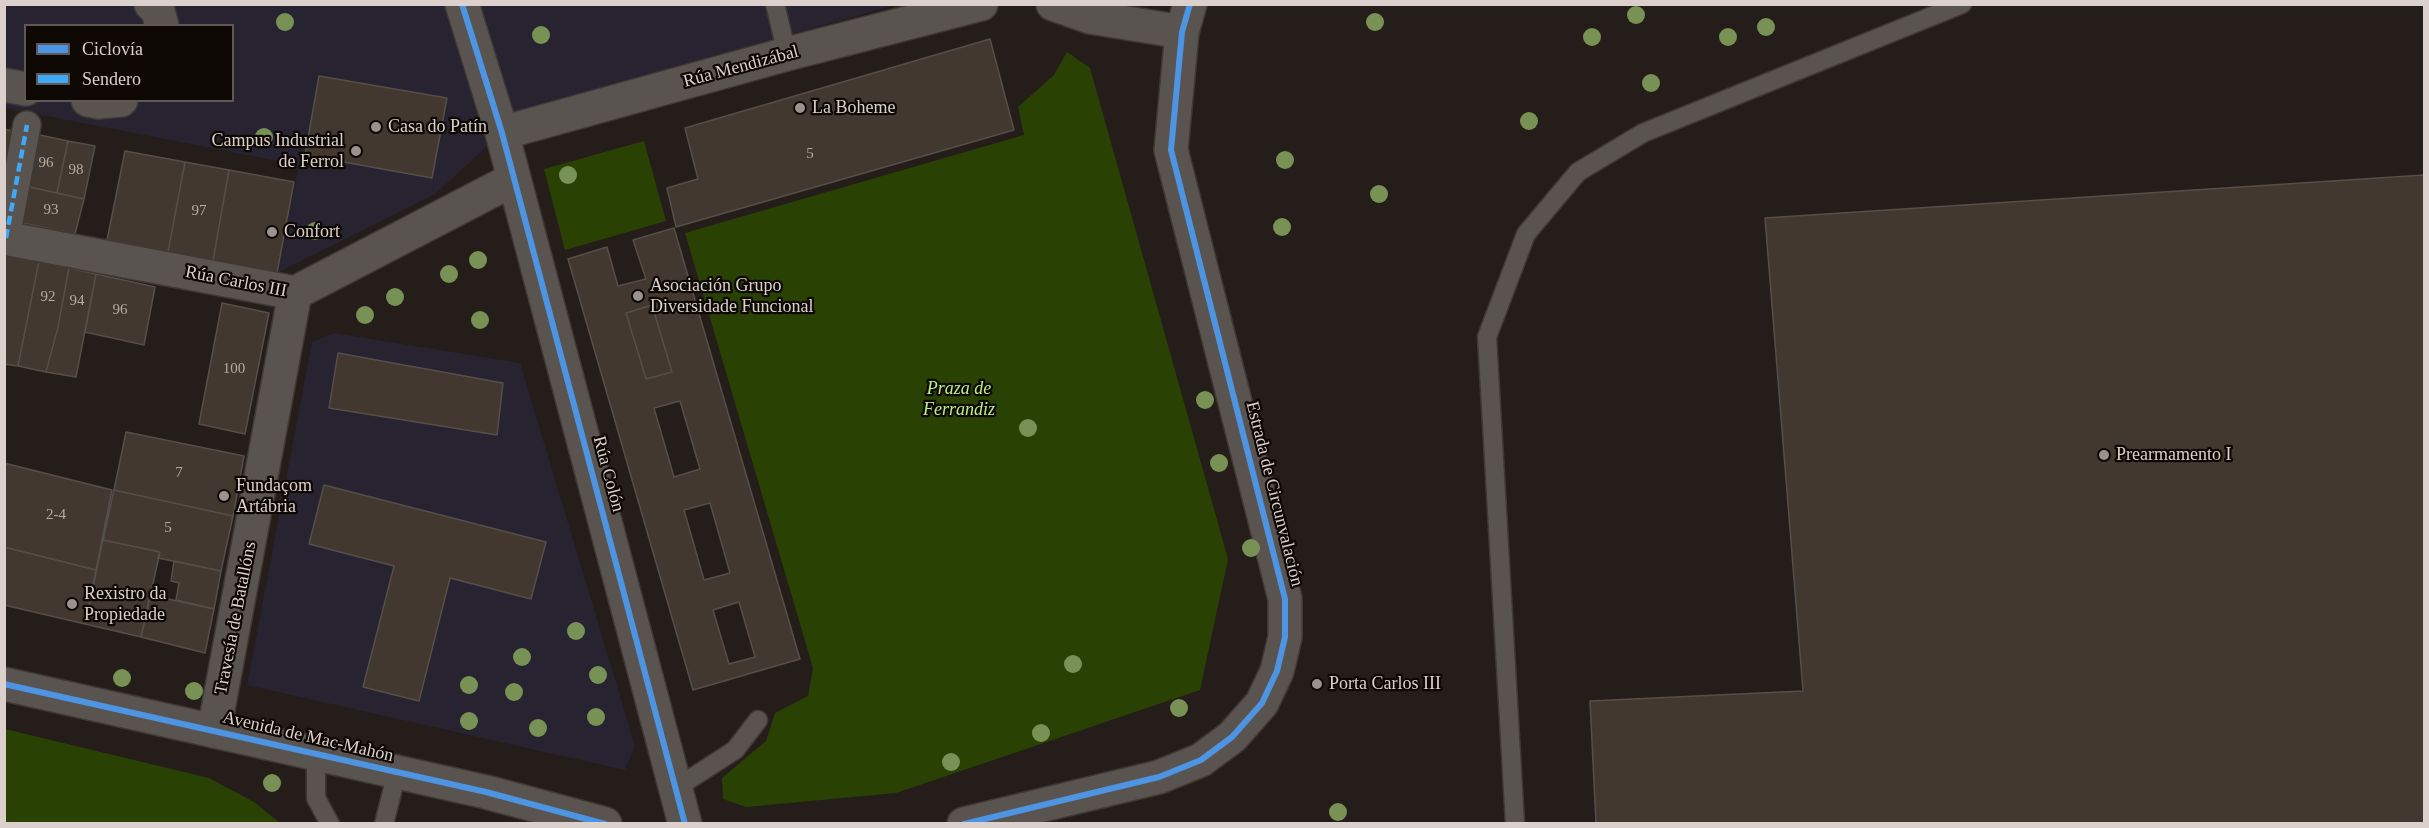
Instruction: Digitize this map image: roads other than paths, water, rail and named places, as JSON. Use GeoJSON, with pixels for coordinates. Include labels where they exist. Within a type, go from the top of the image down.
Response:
{"type":"FeatureCollection","features":[{"type":"Feature","properties":{"kind":"street"},"geometry":{"type":"LineString","coordinates":[[152,4],[158,11],[161,24]]}},
{"type":"Feature","properties":{"kind":"street","name":"Rúa Colón"},"geometry":{"type":"LineString","coordinates":[[462,4],[502,133],[685,824]]}},
{"type":"Feature","properties":{"kind":"street","name":"Rúa Mendizábal"},"geometry":{"type":"LineString","coordinates":[[502,133],[787,54],[981,4]]}},
{"type":"Feature","properties":{"kind":"street"},"geometry":{"type":"LineString","coordinates":[[1053,4],[1090,17],[1186,18]]}},
{"type":"Feature","properties":{"kind":"street","name":"Estrada de Circunvalación"},"geometry":{"type":"LineString","coordinates":[[964,824],[1159,777],[1201,760],[1232,737],[1262,703],[1277,671],[1285,637],[1285,599],[1171,150],[1186,18]]}},
{"type":"Feature","properties":{"kind":"street"},"geometry":{"type":"LineString","coordinates":[[4,85],[24,89]]}},
{"type":"Feature","properties":{"kind":"street"},"geometry":{"type":"LineString","coordinates":[[5,238],[27,125]]}},
{"type":"Feature","properties":{"kind":"street","name":"Rúa Carlos III"},"geometry":{"type":"LineString","coordinates":[[5,238],[295,293],[514,179]]}},
{"type":"Feature","properties":{"kind":"street","name":"Travesía de Batallóns"},"geometry":{"type":"LineString","coordinates":[[214,731],[225,683],[295,293]]}},
{"type":"Feature","properties":{"kind":"street","name":"Avenida de Mac-Mahón"},"geometry":{"type":"LineString","coordinates":[[4,684],[486,792],[605,824]]}},
{"type":"Feature","properties":{"kind":"lane"},"geometry":{"type":"LineString","coordinates":[[775,4],[787,54]]}},
{"type":"Feature","properties":{"kind":"lane"},"geometry":{"type":"LineString","coordinates":[[1515,824],[1486,337],[1526,234],[1578,172],[1643,134],[1962,4]]}},
{"type":"Feature","properties":{"kind":"lane"},"geometry":{"type":"LineString","coordinates":[[676,788],[735,750],[758,720]]}},
{"type":"Feature","properties":{"kind":"lane"},"geometry":{"type":"LineString","coordinates":[[316,754],[316,798],[330,824]]}},
{"type":"Feature","properties":{"kind":"lane"},"geometry":{"type":"LineString","coordinates":[[384,824],[397,772]]}},
{"type":"Feature","properties":{"kind":"place","name":"La Boheme"},"geometry":{"type":"Point","coordinates":[800,108]}},
{"type":"Feature","properties":{"kind":"place","name":"Casa do Patín"},"geometry":{"type":"Point","coordinates":[376,127]}},
{"type":"Feature","properties":{"kind":"place","name":"Campus Industrial de Ferrol"},"geometry":{"type":"Point","coordinates":[356,151]}},
{"type":"Feature","properties":{"kind":"place","name":"Confort"},"geometry":{"type":"Point","coordinates":[272,232]}},
{"type":"Feature","properties":{"kind":"place","name":"Asociación Grupo Diversidade Funcional"},"geometry":{"type":"Point","coordinates":[638,296]}},
{"type":"Feature","properties":{"kind":"place","name":"Prearmamento I"},"geometry":{"type":"Point","coordinates":[2104,455]}},
{"type":"Feature","properties":{"kind":"place","name":"Fundaçom Artábria"},"geometry":{"type":"Point","coordinates":[224,496]}},
{"type":"Feature","properties":{"kind":"place","name":"Rexistro da Propiedade"},"geometry":{"type":"Point","coordinates":[72,604]}},
{"type":"Feature","properties":{"kind":"place","name":"Porta Carlos III"},"geometry":{"type":"Point","coordinates":[1317,684]}},
{"type":"Feature","properties":{"kind":"park label","name":"Praza de Ferrandiz"},"geometry":{"type":"Point","coordinates":[959,399]}}]}
